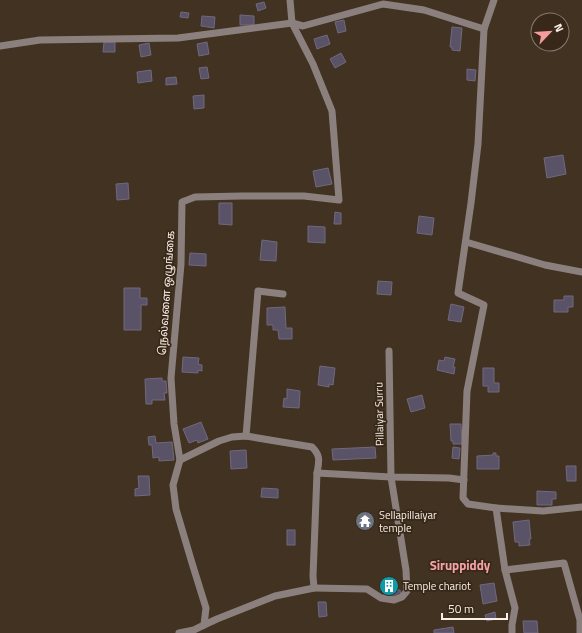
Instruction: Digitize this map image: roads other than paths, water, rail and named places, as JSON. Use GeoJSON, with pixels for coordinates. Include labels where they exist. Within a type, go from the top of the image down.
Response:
{"type":"FeatureCollection","features":[{"type":"Feature","properties":{"kind":"street","name":"நெல்வளை ஒழுங்கை"},"geometry":{"type":"LineString","coordinates":[[204,625],[206,608],[176,509],[173,485],[180,460],[174,424],[171,378],[181,264],[182,202],[195,197],[242,196],[304,196],[339,200],[332,112],[313,64],[292,23],[290,0]]}},
{"type":"Feature","properties":{"kind":"street"},"geometry":{"type":"LineString","coordinates":[[494,0],[484,29],[478,144],[458,293],[484,305],[467,391],[463,498],[468,504],[496,508],[543,511],[582,507]]}},
{"type":"Feature","properties":{"kind":"street"},"geometry":{"type":"LineString","coordinates":[[0,46],[40,40],[178,38],[292,23],[303,26],[383,4],[424,10],[484,29]]}},
{"type":"Feature","properties":{"kind":"street"},"geometry":{"type":"LineString","coordinates":[[466,242],[545,265],[582,272]]}},
{"type":"Feature","properties":{"kind":"street"},"geometry":{"type":"LineString","coordinates":[[246,436],[258,291],[283,294]]}},
{"type":"Feature","properties":{"kind":"street","name":"Pillaiyar Surru"},"geometry":{"type":"LineString","coordinates":[[204,625],[275,596],[314,588],[367,589],[381,598],[394,600],[402,597],[407,591],[406,570],[391,477],[389,351]]}},
{"type":"Feature","properties":{"kind":"street"},"geometry":{"type":"LineString","coordinates":[[180,460],[219,441],[232,437],[246,436],[312,447],[317,452],[319,459],[317,473],[313,576],[314,588]]}},
{"type":"Feature","properties":{"kind":"street"},"geometry":{"type":"LineString","coordinates":[[317,473],[449,478],[464,480]]}},
{"type":"Feature","properties":{"kind":"street"},"geometry":{"type":"LineString","coordinates":[[496,508],[505,570],[515,608],[512,633]]}},
{"type":"Feature","properties":{"kind":"street"},"geometry":{"type":"LineString","coordinates":[[505,570],[564,563],[580,620],[580,633]]}},
{"type":"Feature","properties":{"kind":"street"},"geometry":{"type":"LineString","coordinates":[[179,633],[194,630],[204,625]]}},
{"type":"Feature","properties":{"kind":"place","name":"Sellapillaiyar temple"},"geometry":{"type":"Point","coordinates":[365,521]}},
{"type":"Feature","properties":{"kind":"place","name":"Temple chariot"},"geometry":{"type":"Point","coordinates":[389,586]}},
{"type":"Feature","properties":{"kind":"district","name":"Siruppiddy"},"geometry":{"type":"Point","coordinates":[460,565]}}]}
